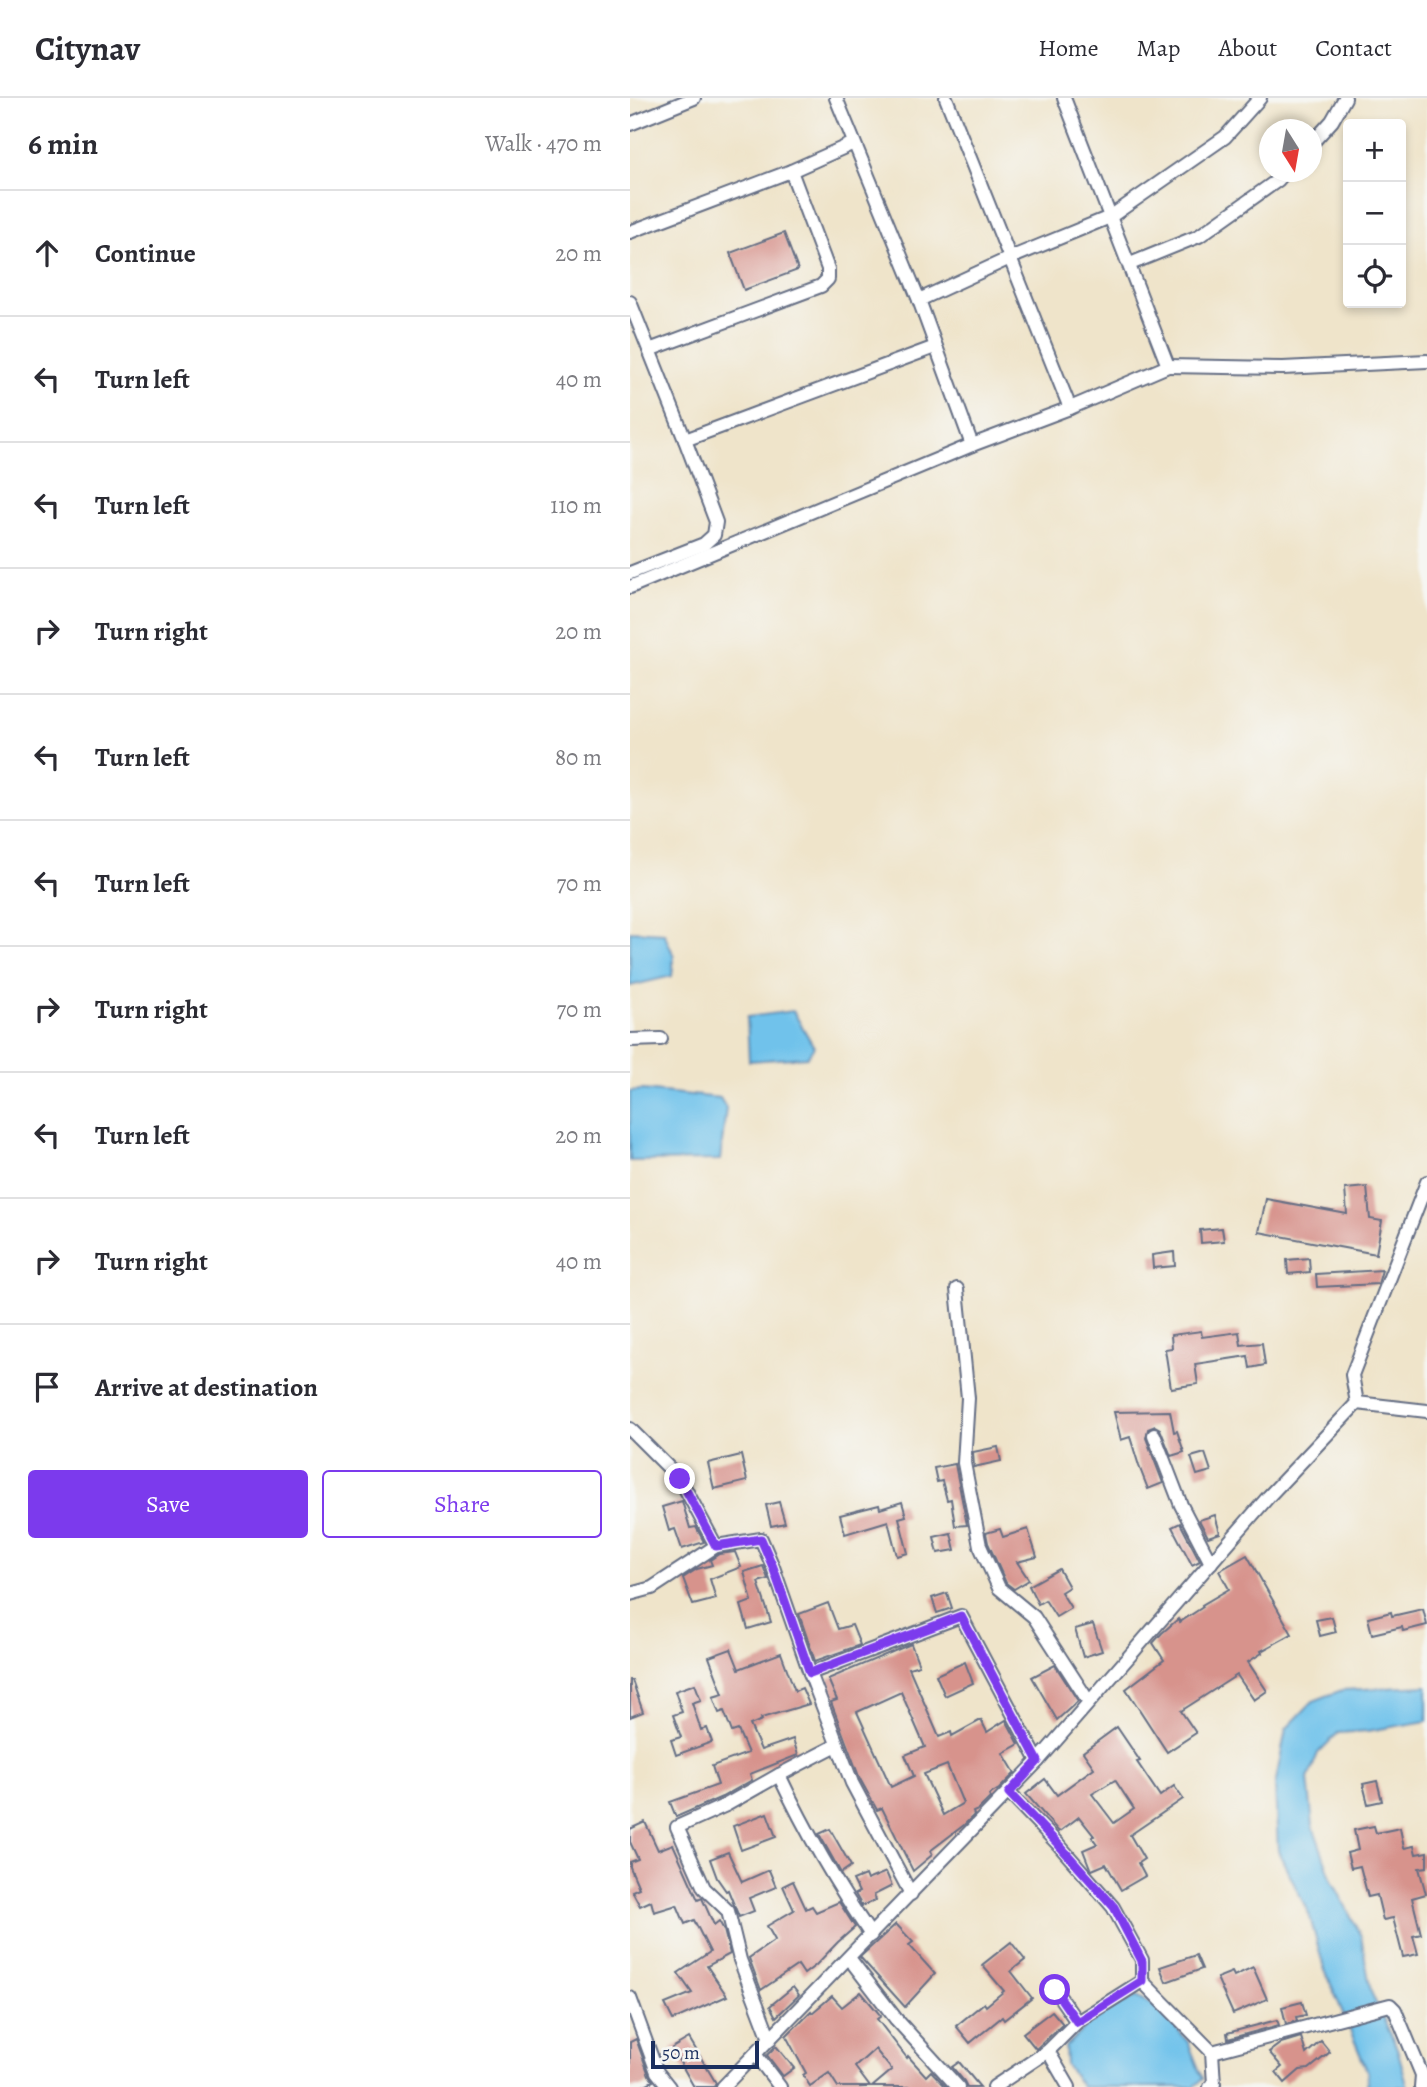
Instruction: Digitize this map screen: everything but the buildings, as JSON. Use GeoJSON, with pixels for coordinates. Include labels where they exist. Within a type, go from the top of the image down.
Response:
{"type":"FeatureCollection","features":[{"type":"Feature","properties":{"kind":"street"},"geometry":{"type":"LineString","coordinates":[[630,124],[694,98]]}},
{"type":"Feature","properties":{"kind":"street"},"geometry":{"type":"LineString","coordinates":[[836,98],[919,300],[972,445]]}},
{"type":"Feature","properties":{"kind":"street"},"geometry":{"type":"LineString","coordinates":[[946,98],[1070,408]]}},
{"type":"Feature","properties":{"kind":"street"},"geometry":{"type":"LineString","coordinates":[[1064,98],[1168,366]]}},
{"type":"Feature","properties":{"kind":"street"},"geometry":{"type":"LineString","coordinates":[[919,300],[1010,258],[1111,217],[1225,137],[1260,98]]}},
{"type":"Feature","properties":{"kind":"street"},"geometry":{"type":"LineString","coordinates":[[1322,131],[1332,121],[1345,98]]}},
{"type":"Feature","properties":{"kind":"street"},"geometry":{"type":"LineString","coordinates":[[630,232],[791,171],[854,143]]}},
{"type":"Feature","properties":{"kind":"street"},"geometry":{"type":"LineString","coordinates":[[649,351],[821,286],[828,279],[828,269],[791,171]]}},
{"type":"Feature","properties":{"kind":"street"},"geometry":{"type":"LineString","coordinates":[[1130,264],[1199,236],[1275,182]]}},
{"type":"Feature","properties":{"kind":"street"},"geometry":{"type":"LineString","coordinates":[[630,302],[716,522],[714,535],[704,544],[630,573]]}},
{"type":"Feature","properties":{"kind":"street"},"geometry":{"type":"LineString","coordinates":[[685,440],[935,347]]}},
{"type":"Feature","properties":{"kind":"street"},"geometry":{"type":"LineString","coordinates":[[630,587],[1168,366],[1283,368],[1427,361]]}},
{"type":"Feature","properties":{"kind":"street"},"geometry":{"type":"LineString","coordinates":[[630,1040],[661,1039]]}},
{"type":"Feature","properties":{"kind":"street"},"geometry":{"type":"LineString","coordinates":[[1357,1403],[1352,1376],[1427,1182]]}},
{"type":"Feature","properties":{"kind":"street"},"geometry":{"type":"LineString","coordinates":[[957,1289],[968,1398],[964,1462],[980,1546],[999,1588],[1034,1617],[1089,1702]]}},
{"type":"Feature","properties":{"kind":"street"},"geometry":{"type":"LineString","coordinates":[[1357,1403],[1427,1411]]}},
{"type":"Feature","properties":{"kind":"street"},"geometry":{"type":"LineString","coordinates":[[723,2087],[1009,1793],[1269,1496],[1357,1403]]}},
{"type":"Feature","properties":{"kind":"street"},"geometry":{"type":"LineString","coordinates":[[630,1429],[680,1479],[716,1546]]}},
{"type":"Feature","properties":{"kind":"street"},"geometry":{"type":"LineString","coordinates":[[1154,1435],[1181,1505],[1211,1563]]}},
{"type":"Feature","properties":{"kind":"street"},"geometry":{"type":"LineString","coordinates":[[630,1594],[652,1588],[716,1546],[761,1539],[852,1783],[911,1894]]}},
{"type":"Feature","properties":{"kind":"street"},"geometry":{"type":"LineString","coordinates":[[810,1673],[961,1616],[1038,1761]]}},
{"type":"Feature","properties":{"kind":"street"},"geometry":{"type":"LineString","coordinates":[[770,2039],[740,1960],[728,1911],[704,1888],[677,1827],[726,1805],[837,1745]]}},
{"type":"Feature","properties":{"kind":"street"},"geometry":{"type":"LineString","coordinates":[[779,1775],[836,1883],[871,1936]]}},
{"type":"Feature","properties":{"kind":"street"},"geometry":{"type":"LineString","coordinates":[[1009,1793],[1114,1907],[1142,1961],[1142,1981],[1212,2052],[1213,2084],[1210,2087]]}},
{"type":"Feature","properties":{"kind":"street"},"geometry":{"type":"LineString","coordinates":[[849,1958],[896,2019],[958,2087]]}},
{"type":"Feature","properties":{"kind":"street"},"geometry":{"type":"LineString","coordinates":[[994,2087],[1048,2051],[1077,2022],[1142,1981]]}},
{"type":"Feature","properties":{"kind":"street"},"geometry":{"type":"LineString","coordinates":[[1055,1990],[1077,2022]]}},
{"type":"Feature","properties":{"kind":"street"},"geometry":{"type":"LineString","coordinates":[[630,1998],[657,2072],[669,2087]]}},
{"type":"Feature","properties":{"kind":"street"},"geometry":{"type":"LineString","coordinates":[[1212,2052],[1390,2006],[1395,2010],[1422,2075],[1421,2087]]}},
{"type":"Feature","properties":{"kind":"street"},"geometry":{"type":"LineString","coordinates":[[1048,2051],[1069,2087]]}},
{"type":"Feature","properties":{"kind":"street"},"geometry":{"type":"LineString","coordinates":[[755,2054],[780,2087]]}},
{"type":"Feature","properties":{"kind":"water"},"geometry":{"type":"Polygon","coordinates":[[[630,931],[664,933],[674,956],[672,976],[630,986],[630,931]]]}},
{"type":"Feature","properties":{"kind":"water"},"geometry":{"type":"Polygon","coordinates":[[[793,1011],[814,1047],[807,1057],[749,1061],[747,1017],[793,1011]]]}},
{"type":"Feature","properties":{"kind":"water"},"geometry":{"type":"Polygon","coordinates":[[[630,1091],[720,1098],[726,1108],[720,1160],[630,1161],[630,1091]]]}},
{"type":"Feature","properties":{"kind":"water"},"geometry":{"type":"Polygon","coordinates":[[[1427,1686],[1427,1721],[1338,1733],[1318,1753],[1308,1779],[1313,1826],[1332,1880],[1361,1936],[1371,1992],[1397,2048],[1408,2087],[1367,2087],[1368,2073],[1324,1968],[1309,1914],[1278,1851],[1275,1786],[1286,1729],[1313,1701],[1342,1690],[1427,1686]]]}},
{"type":"Feature","properties":{"kind":"water"},"geometry":{"type":"Polygon","coordinates":[[[1137,1996],[1159,2008],[1188,2042],[1203,2079],[1194,2087],[1082,2087],[1066,2065],[1065,2047],[1096,2017],[1137,1996]]]}},
{"type":"Feature","properties":{"kind":"route"},"geometry":{"type":"LineString","coordinates":[[680,1479],[716,1546],[761,1539],[810,1673],[961,1616],[1038,1761],[1009,1793],[1114,1907],[1142,1961],[1142,1981],[1077,2022],[1055,1990]]}}]}
